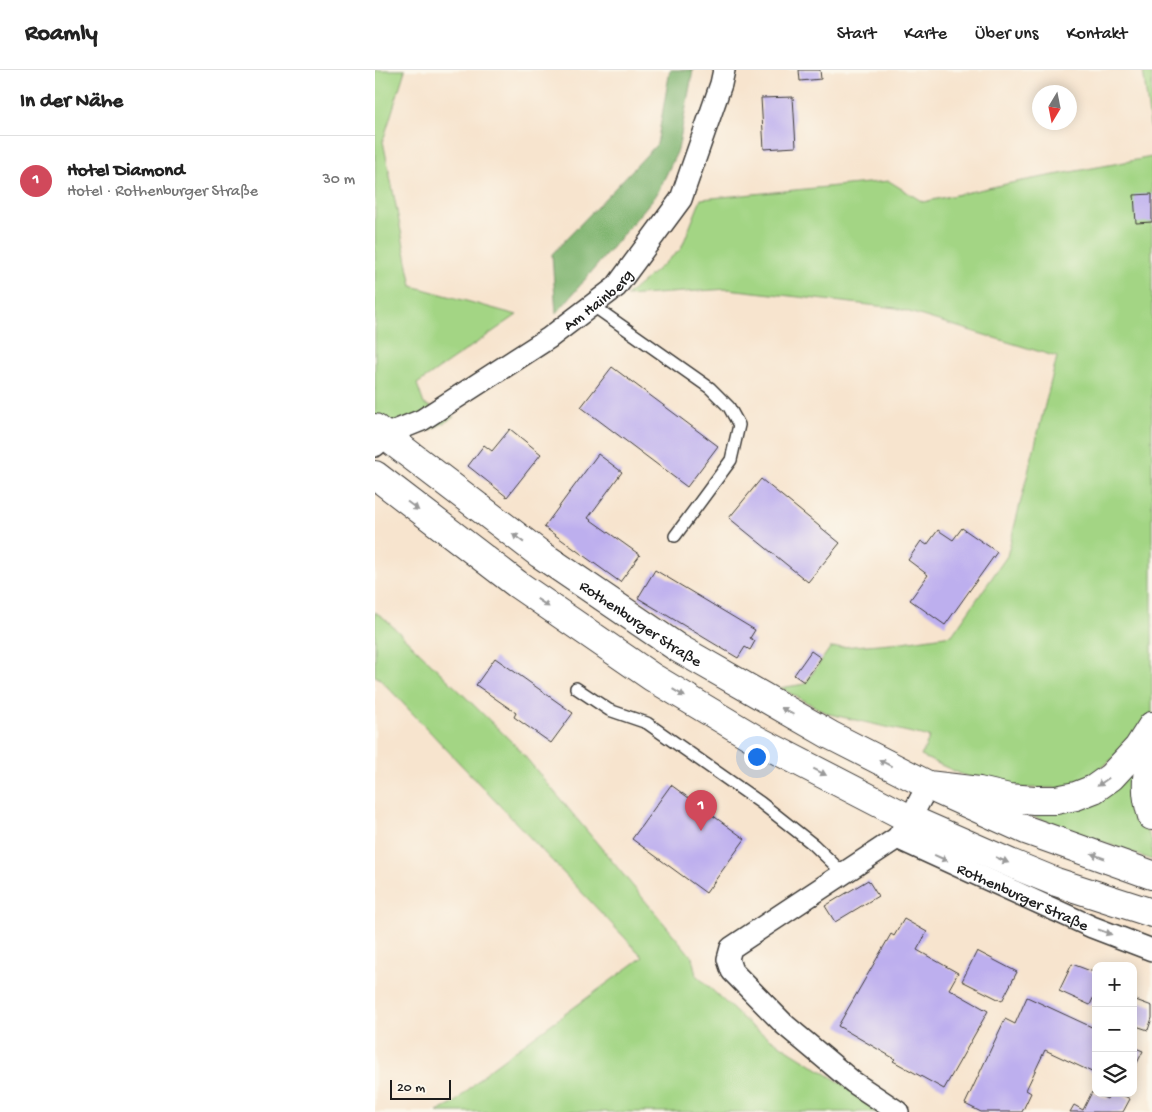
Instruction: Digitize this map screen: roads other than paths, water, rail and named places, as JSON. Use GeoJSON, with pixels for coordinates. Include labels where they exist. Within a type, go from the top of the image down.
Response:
{"type":"FeatureCollection","features":[{"type":"Feature","properties":{"kind":"main road","name":"Rothenburger Straße"},"geometry":{"type":"LineString","coordinates":[[378,436],[540,554],[677,648],[830,735],[928,785],[1026,830],[1152,875]]}},
{"type":"Feature","properties":{"kind":"main road","name":"Rothenburger Straße"},"geometry":{"type":"LineString","coordinates":[[375,476],[517,584],[652,677],[903,828],[1056,882],[1152,913]]}},
{"type":"Feature","properties":{"kind":"main road"},"geometry":{"type":"LineString","coordinates":[[928,785],[979,791],[1009,798],[1034,800],[1056,800],[1076,796],[1094,789],[1111,777],[1138,748],[1152,726]]}},
{"type":"Feature","properties":{"kind":"main road"},"geometry":{"type":"LineString","coordinates":[[1152,753],[1145,779],[1147,800],[1152,816]]}},
{"type":"Feature","properties":{"kind":"street","name":"Am Hainberg"},"geometry":{"type":"LineString","coordinates":[[378,436],[423,420],[549,338],[616,287],[681,199],[721,84],[724,70]]}},
{"type":"Feature","properties":{"kind":"street"},"geometry":{"type":"LineString","coordinates":[[898,1112],[853,1082],[785,1025],[732,971],[728,959],[731,948],[843,873],[903,828],[928,785]]}},
{"type":"Feature","properties":{"kind":"street","name":"Rothenburger Straße"},"geometry":{"type":"LineString","coordinates":[[903,828],[1092,927],[1152,950]]}},
{"type":"Feature","properties":{"kind":"lane"},"geometry":{"type":"LineString","coordinates":[[592,305],[709,388],[729,407],[739,425],[731,460],[675,536]]}},
{"type":"Feature","properties":{"kind":"lane"},"geometry":{"type":"LineString","coordinates":[[576,688],[609,710],[647,723],[670,738],[761,803],[813,845],[843,873]]}},
{"type":"Feature","properties":{"kind":"place","name":"Hotel Diamond"},"geometry":{"type":"Point","coordinates":[701,831]}}]}
